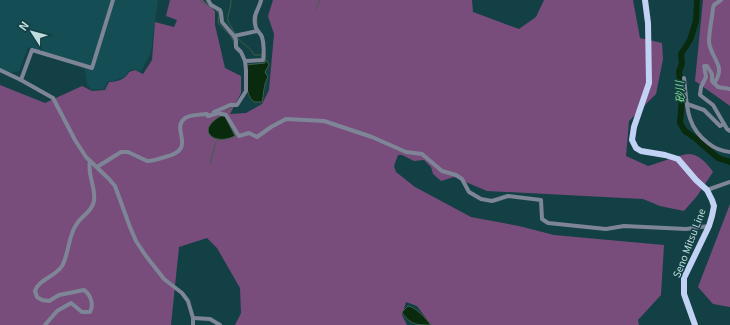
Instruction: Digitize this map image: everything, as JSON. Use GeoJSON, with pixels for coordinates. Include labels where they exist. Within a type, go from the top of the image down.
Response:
{"type":"FeatureCollection","features":[{"type":"Feature","properties":{"kind":"main road","name":"Seno Mitsu Line"},"geometry":{"type":"LineString","coordinates":[[645,0],[648,23],[649,83],[634,127],[632,140],[636,148],[641,151],[678,159],[696,180],[707,190],[714,206],[712,216],[689,267],[684,282],[684,294],[695,325]]}},
{"type":"Feature","properties":{"kind":"street"},"geometry":{"type":"LineString","coordinates":[[21,80],[32,50],[92,68],[113,0]]}},
{"type":"Feature","properties":{"kind":"street"},"geometry":{"type":"LineString","coordinates":[[96,167],[121,152],[128,152],[147,161],[175,154],[180,150],[182,144],[180,125],[182,120],[190,116],[216,112],[230,105],[237,104],[246,91],[246,70],[241,52],[236,48],[236,40],[222,22],[220,10],[211,5],[208,0]]}},
{"type":"Feature","properties":{"kind":"street"},"geometry":{"type":"LineString","coordinates":[[244,61],[263,60],[263,39],[255,26],[254,16],[261,0]]}},
{"type":"Feature","properties":{"kind":"street"},"geometry":{"type":"LineString","coordinates":[[714,83],[718,78],[720,70],[716,65],[716,59],[710,48],[710,26],[714,5],[721,0]]}},
{"type":"Feature","properties":{"kind":"street"},"geometry":{"type":"LineString","coordinates":[[234,36],[257,31]]}},
{"type":"Feature","properties":{"kind":"street"},"geometry":{"type":"LineString","coordinates":[[730,89],[718,87],[712,81],[712,74],[705,65],[704,68],[706,77],[701,87],[700,95],[712,105],[730,131]]}},
{"type":"Feature","properties":{"kind":"street"},"geometry":{"type":"LineString","coordinates":[[0,70],[53,98],[75,140],[90,161],[115,186],[136,241],[157,272],[182,293],[190,306],[193,325]]}},
{"type":"Feature","properties":{"kind":"street"},"geometry":{"type":"LineString","coordinates":[[684,78],[688,116],[698,134],[715,148],[730,152]]}},
{"type":"Feature","properties":{"kind":"street"},"geometry":{"type":"LineString","coordinates":[[687,104],[704,110],[720,126],[724,124]]}},
{"type":"Feature","properties":{"kind":"street"},"geometry":{"type":"LineString","coordinates":[[206,114],[208,116],[218,113],[224,114],[240,136],[249,133],[257,138],[279,121],[293,118],[324,121],[372,136],[406,152],[422,154],[442,171],[456,175],[462,179],[469,192],[481,199],[492,200],[508,196],[541,200],[542,219],[548,223],[601,229],[624,226],[686,229],[708,226]]}},
{"type":"Feature","properties":{"kind":"street"},"geometry":{"type":"LineString","coordinates":[[45,325],[57,312],[71,303],[82,312],[90,312],[92,309],[90,298],[84,290],[59,295],[48,301],[37,297],[35,291],[39,284],[58,272],[62,265],[74,227],[93,206],[94,200],[88,168],[90,161]]}},
{"type":"Feature","properties":{"kind":"street"},"geometry":{"type":"LineString","coordinates":[[707,190],[730,182]]}},
{"type":"Feature","properties":{"kind":"street"},"geometry":{"type":"LineString","coordinates":[[193,318],[210,319],[220,325]]}},
{"type":"Feature","properties":{"kind":"shaded area"},"geometry":{"type":"Polygon","coordinates":[[[0,0],[158,0],[151,52],[141,72],[134,69],[128,71],[126,76],[114,81],[108,81],[104,89],[92,90],[87,85],[84,64],[28,47],[19,71],[9,73],[0,68],[0,0]]]}},
{"type":"Feature","properties":{"kind":"shaded area"},"geometry":{"type":"Polygon","coordinates":[[[170,0],[203,0],[215,11],[215,25],[225,68],[241,76],[241,93],[230,114],[246,113],[262,104],[269,90],[274,34],[268,16],[273,0],[472,0],[473,12],[519,29],[536,17],[544,0],[633,0],[640,38],[662,43],[663,59],[656,94],[629,121],[626,156],[648,166],[688,154],[696,155],[706,163],[713,172],[697,196],[684,211],[660,206],[643,199],[487,191],[454,177],[441,181],[433,174],[431,167],[424,160],[414,161],[402,155],[398,155],[394,166],[396,172],[415,187],[471,217],[519,226],[554,235],[664,245],[661,295],[638,320],[639,325],[431,325],[417,306],[406,302],[402,315],[407,325],[235,325],[241,313],[240,288],[217,248],[207,238],[179,247],[171,325],[0,325],[0,85],[45,103],[82,86],[92,91],[105,90],[109,82],[121,80],[126,77],[129,72],[135,70],[143,74],[152,60],[155,22],[174,27],[177,20],[166,16],[170,0]]]}},
{"type":"Feature","properties":{"kind":"shaded area"},"geometry":{"type":"Polygon","coordinates":[[[703,0],[730,0],[730,106],[695,81],[703,0]]]}},
{"type":"Feature","properties":{"kind":"shaded area"},"geometry":{"type":"Polygon","coordinates":[[[265,61],[267,61],[269,65],[265,72],[268,77],[264,87],[262,102],[254,102],[247,90],[246,65],[265,63],[265,61]]]}},
{"type":"Feature","properties":{"kind":"shaded area"},"geometry":{"type":"Polygon","coordinates":[[[223,115],[225,116],[235,136],[227,139],[214,138],[208,131],[214,120],[223,115]]]}},
{"type":"Feature","properties":{"kind":"shaded area"},"geometry":{"type":"Polygon","coordinates":[[[730,204],[730,307],[713,304],[698,287],[730,204]]]}},
{"type":"Feature","properties":{"kind":"shaded area"},"geometry":{"type":"Polygon","coordinates":[[[408,306],[417,311],[431,325],[414,324],[408,320],[402,313],[408,306]]]}},
{"type":"Feature","properties":{"kind":"waterway"},"geometry":{"type":"LineString","coordinates":[[199,0],[212,8]]}},
{"type":"Feature","properties":{"kind":"waterway"},"geometry":{"type":"LineString","coordinates":[[231,0],[228,19],[235,33]]}},
{"type":"Feature","properties":{"kind":"waterway"},"geometry":{"type":"LineString","coordinates":[[259,10],[263,0]]}},
{"type":"Feature","properties":{"kind":"waterway"},"geometry":{"type":"LineString","coordinates":[[316,9],[320,0]]}},
{"type":"Feature","properties":{"kind":"waterway","name":"砂川"},"geometry":{"type":"LineString","coordinates":[[697,0],[696,21],[690,40],[681,54],[682,63],[679,72],[682,98],[680,123],[685,131],[718,158],[730,162]]}},
{"type":"Feature","properties":{"kind":"waterway"},"geometry":{"type":"LineString","coordinates":[[216,10],[219,14],[218,23],[232,38],[236,51],[238,52]]}},
{"type":"Feature","properties":{"kind":"waterway"},"geometry":{"type":"LineString","coordinates":[[257,17],[257,25]]}},
{"type":"Feature","properties":{"kind":"waterway"},"geometry":{"type":"LineString","coordinates":[[238,38],[251,50],[254,55],[262,55]]}},
{"type":"Feature","properties":{"kind":"waterway"},"geometry":{"type":"LineString","coordinates":[[265,54],[266,61]]}},
{"type":"Feature","properties":{"kind":"waterway"},"geometry":{"type":"LineString","coordinates":[[225,112],[232,107]]}},
{"type":"Feature","properties":{"kind":"waterway"},"geometry":{"type":"LineString","coordinates":[[210,164],[216,142],[219,139]]}}]}
